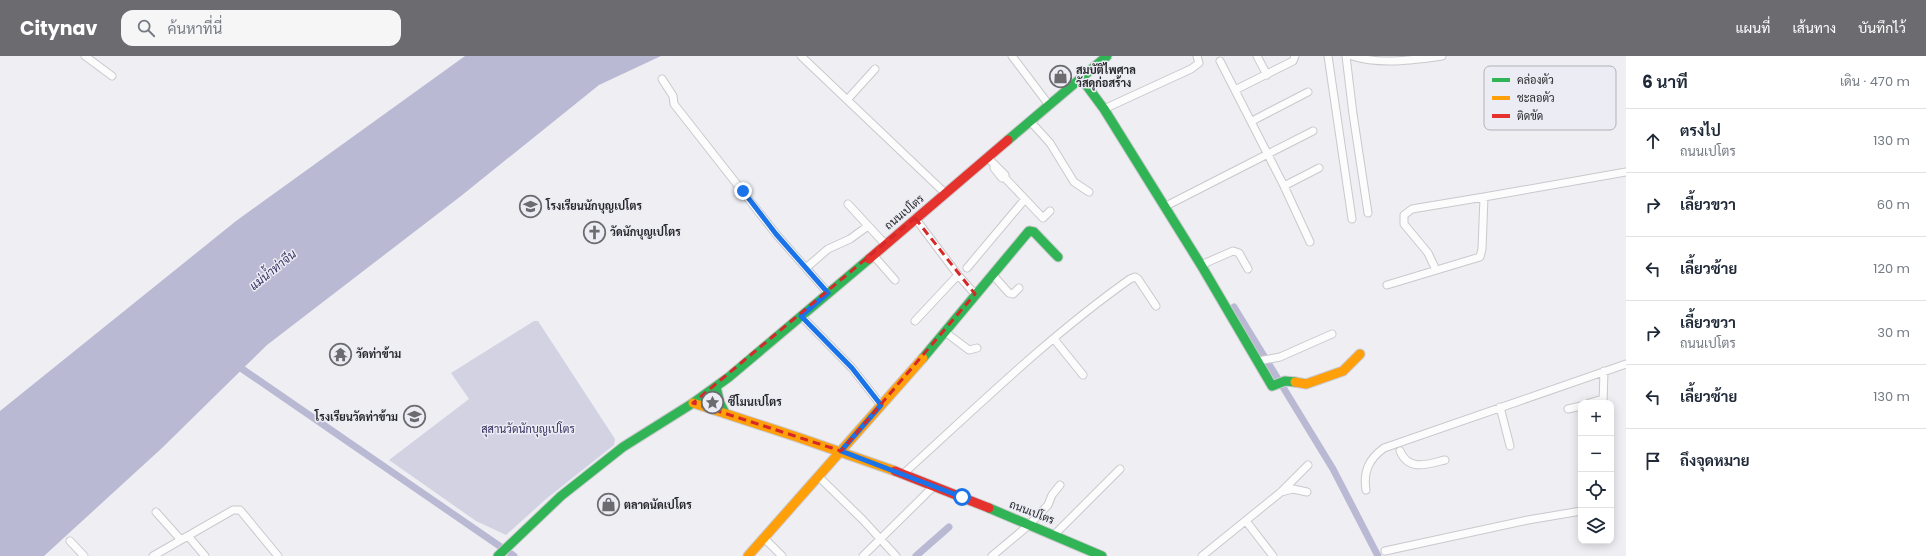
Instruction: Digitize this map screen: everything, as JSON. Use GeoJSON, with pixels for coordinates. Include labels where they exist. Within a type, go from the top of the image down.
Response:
{"type":"FeatureCollection","features":[{"type":"Feature","properties":{"kind":"street"},"geometry":{"type":"LineString","coordinates":[[85,56],[112,76]]}},
{"type":"Feature","properties":{"kind":"street"},"geometry":{"type":"LineString","coordinates":[[801,56],[945,193]]}},
{"type":"Feature","properties":{"kind":"street"},"geometry":{"type":"LineString","coordinates":[[1012,56],[1049,105]]}},
{"type":"Feature","properties":{"kind":"street","name":"ถนนเปโตร"},"geometry":{"type":"LineString","coordinates":[[694,403],[716,387],[801,316],[1107,56]]}},
{"type":"Feature","properties":{"kind":"street"},"geometry":{"type":"LineString","coordinates":[[1104,109],[1191,69],[1199,63],[1197,56]]}},
{"type":"Feature","properties":{"kind":"street"},"geometry":{"type":"LineString","coordinates":[[1257,56],[1267,75]]}},
{"type":"Feature","properties":{"kind":"street"},"geometry":{"type":"LineString","coordinates":[[1235,90],[1293,61],[1295,56]]}},
{"type":"Feature","properties":{"kind":"street"},"geometry":{"type":"LineString","coordinates":[[1328,56],[1352,219]]}},
{"type":"Feature","properties":{"kind":"street"},"geometry":{"type":"LineString","coordinates":[[1346,56],[1352,114],[1368,213]]}},
{"type":"Feature","properties":{"kind":"street"},"geometry":{"type":"LineString","coordinates":[[1352,56],[1382,59],[1392,62],[1442,56]]}},
{"type":"Feature","properties":{"kind":"street"},"geometry":{"type":"LineString","coordinates":[[1220,61],[1252,121],[1310,242]]}},
{"type":"Feature","properties":{"kind":"street"},"geometry":{"type":"LineString","coordinates":[[847,100],[875,69]]}},
{"type":"Feature","properties":{"kind":"street"},"geometry":{"type":"LineString","coordinates":[[1081,78],[1104,109],[1201,265],[1259,361],[1272,386],[1281,383],[1306,384],[1344,371],[1360,354]]}},
{"type":"Feature","properties":{"kind":"street"},"geometry":{"type":"LineString","coordinates":[[662,79],[674,96],[674,104],[776,234],[828,293]]}},
{"type":"Feature","properties":{"kind":"street"},"geometry":{"type":"LineString","coordinates":[[1252,121],[1308,92]]}},
{"type":"Feature","properties":{"kind":"street"},"geometry":{"type":"LineString","coordinates":[[1030,121],[1050,142],[1074,182],[1089,192]]}},
{"type":"Feature","properties":{"kind":"street"},"geometry":{"type":"LineString","coordinates":[[1164,207],[1313,131]]}},
{"type":"Feature","properties":{"kind":"street"},"geometry":{"type":"LineString","coordinates":[[987,157],[994,166],[997,166],[1005,175],[1005,178],[1042,218],[1050,211]]}},
{"type":"Feature","properties":{"kind":"street"},"geometry":{"type":"LineString","coordinates":[[1284,186],[1318,168]]}},
{"type":"Feature","properties":{"kind":"street"},"geometry":{"type":"LineString","coordinates":[[1436,270],[1428,253],[1404,224],[1404,215],[1412,209],[1626,172]]}},
{"type":"Feature","properties":{"kind":"street"},"geometry":{"type":"LineString","coordinates":[[1387,285],[1480,257],[1482,250],[1484,197]]}},
{"type":"Feature","properties":{"kind":"street"},"geometry":{"type":"LineString","coordinates":[[967,268],[1025,199]]}},
{"type":"Feature","properties":{"kind":"street"},"geometry":{"type":"LineString","coordinates":[[848,204],[885,244]]}},
{"type":"Feature","properties":{"kind":"street"},"geometry":{"type":"LineString","coordinates":[[915,218],[958,275],[975,294]]}},
{"type":"Feature","properties":{"kind":"street"},"geometry":{"type":"LineString","coordinates":[[806,268],[828,249],[850,239],[868,226]]}},
{"type":"Feature","properties":{"kind":"street"},"geometry":{"type":"LineString","coordinates":[[748,556],[945,332],[975,294],[1029,231],[1034,232],[1058,257]]}},
{"type":"Feature","properties":{"kind":"street"},"geometry":{"type":"LineString","coordinates":[[1201,265],[1233,250],[1239,253],[1248,269]]}},
{"type":"Feature","properties":{"kind":"street"},"geometry":{"type":"LineString","coordinates":[[873,255],[895,280]]}},
{"type":"Feature","properties":{"kind":"street"},"geometry":{"type":"LineString","coordinates":[[992,274],[1010,294],[1013,294],[1019,288]]}},
{"type":"Feature","properties":{"kind":"street"},"geometry":{"type":"LineString","coordinates":[[915,321],[958,275]]}},
{"type":"Feature","properties":{"kind":"street"},"geometry":{"type":"LineString","coordinates":[[902,475],[1054,339],[1109,294],[1134,277],[1142,284],[1156,306]]}},
{"type":"Feature","properties":{"kind":"street"},"geometry":{"type":"LineString","coordinates":[[801,316],[852,368],[881,405]]}},
{"type":"Feature","properties":{"kind":"street"},"geometry":{"type":"LineString","coordinates":[[945,332],[969,350],[977,348]]}},
{"type":"Feature","properties":{"kind":"street"},"geometry":{"type":"LineString","coordinates":[[1259,361],[1271,360],[1332,334]]}},
{"type":"Feature","properties":{"kind":"street"},"geometry":{"type":"LineString","coordinates":[[1054,339],[1084,375]]}},
{"type":"Feature","properties":{"kind":"street"},"geometry":{"type":"LineString","coordinates":[[1366,490],[1364,478],[1369,464],[1377,453],[1384,448],[1399,446],[1500,407],[1626,364]]}},
{"type":"Feature","properties":{"kind":"street"},"geometry":{"type":"LineString","coordinates":[[1603,400],[1604,371]]}},
{"type":"Feature","properties":{"kind":"street"},"geometry":{"type":"LineString","coordinates":[[716,387],[720,403],[725,413]]}},
{"type":"Feature","properties":{"kind":"street"},"geometry":{"type":"LineString","coordinates":[[498,556],[561,496],[618,451],[694,403]]}},
{"type":"Feature","properties":{"kind":"street","name":"ถนนเปโตร"},"geometry":{"type":"LineString","coordinates":[[694,403],[841,451],[1055,534],[1102,556]]}},
{"type":"Feature","properties":{"kind":"street"},"geometry":{"type":"LineString","coordinates":[[1500,407],[1510,446]]}},
{"type":"Feature","properties":{"kind":"street"},"geometry":{"type":"LineString","coordinates":[[1568,410],[1578,407]]}},
{"type":"Feature","properties":{"kind":"street"},"geometry":{"type":"LineString","coordinates":[[1399,446],[1408,463],[1414,465],[1445,460]]}},
{"type":"Feature","properties":{"kind":"street"},"geometry":{"type":"LineString","coordinates":[[1202,556],[1281,492],[1308,465]]}},
{"type":"Feature","properties":{"kind":"street"},"geometry":{"type":"LineString","coordinates":[[1055,534],[1120,469]]}},
{"type":"Feature","properties":{"kind":"street"},"geometry":{"type":"LineString","coordinates":[[819,477],[863,520],[896,556]]}},
{"type":"Feature","properties":{"kind":"street"},"geometry":{"type":"LineString","coordinates":[[992,556],[1029,525],[1048,505],[1052,495],[1060,485]]}},
{"type":"Feature","properties":{"kind":"street"},"geometry":{"type":"LineString","coordinates":[[863,556],[881,540],[933,487]]}},
{"type":"Feature","properties":{"kind":"street"},"geometry":{"type":"LineString","coordinates":[[1281,492],[1293,489],[1307,492]]}},
{"type":"Feature","properties":{"kind":"street"},"geometry":{"type":"LineString","coordinates":[[153,556],[233,510],[240,510],[278,556]]}},
{"type":"Feature","properties":{"kind":"street"},"geometry":{"type":"LineString","coordinates":[[156,512],[205,556]]}},
{"type":"Feature","properties":{"kind":"street"},"geometry":{"type":"LineString","coordinates":[[1385,551],[1528,520],[1578,512]]}},
{"type":"Feature","properties":{"kind":"street"},"geometry":{"type":"LineString","coordinates":[[1246,521],[1273,556]]}},
{"type":"Feature","properties":{"kind":"street"},"geometry":{"type":"LineString","coordinates":[[764,538],[782,556]]}},
{"type":"Feature","properties":{"kind":"street"},"geometry":{"type":"LineString","coordinates":[[70,541],[84,556]]}},
{"type":"Feature","properties":{"kind":"highlighted area"},"geometry":{"type":"Polygon","coordinates":[[[915,218],[975,294],[841,451],[693,403],[915,218]]]}},
{"type":"Feature","properties":{"kind":"green space","name":"สุสานวัดนักบุญเปโตร"},"geometry":{"type":"Polygon","coordinates":[[[534,321],[538,321],[615,439],[614,445],[546,499],[506,535],[476,521],[389,460],[469,399],[451,373],[534,321]]]}},
{"type":"Feature","properties":{"kind":"water","name":"แม่น้ำท่าจีน"},"geometry":{"type":"Polygon","coordinates":[[[465,56],[661,56],[599,85],[461,196],[267,345],[162,448],[44,556],[0,556],[0,411],[236,221],[465,56]]]}},
{"type":"Feature","properties":{"kind":"waterway"},"geometry":{"type":"LineString","coordinates":[[1234,307],[1333,469],[1378,556]]}},
{"type":"Feature","properties":{"kind":"waterway"},"geometry":{"type":"LineString","coordinates":[[235,364],[514,556]]}},
{"type":"Feature","properties":{"kind":"waterway"},"geometry":{"type":"LineString","coordinates":[[916,556],[949,527]]}},
{"type":"Feature","properties":{"kind":"traffic: fast"},"geometry":{"type":"LineString","coordinates":[[1008,140],[1107,56]]}},
{"type":"Feature","properties":{"kind":"traffic: fast"},"geometry":{"type":"LineString","coordinates":[[1081,78],[1104,109],[1201,265],[1272,386],[1285,381],[1295,382]]}},
{"type":"Feature","properties":{"kind":"traffic: fast"},"geometry":{"type":"LineString","coordinates":[[923,358],[1029,231],[1034,232],[1058,257]]}},
{"type":"Feature","properties":{"kind":"traffic: fast"},"geometry":{"type":"LineString","coordinates":[[498,556],[561,496],[623,447],[693,403],[729,377],[869,259]]}},
{"type":"Feature","properties":{"kind":"traffic: fast"},"geometry":{"type":"LineString","coordinates":[[716,387],[720,403],[725,413]]}},
{"type":"Feature","properties":{"kind":"traffic: fast"},"geometry":{"type":"LineString","coordinates":[[989,508],[1102,556]]}},
{"type":"Feature","properties":{"kind":"traffic: slow"},"geometry":{"type":"LineString","coordinates":[[1295,382],[1306,384],[1343,371],[1360,354]]}},
{"type":"Feature","properties":{"kind":"traffic: slow"},"geometry":{"type":"LineString","coordinates":[[748,556],[923,358]]}},
{"type":"Feature","properties":{"kind":"traffic: slow"},"geometry":{"type":"LineString","coordinates":[[693,403],[895,471]]}},
{"type":"Feature","properties":{"kind":"traffic: jam"},"geometry":{"type":"LineString","coordinates":[[869,259],[1008,140]]}},
{"type":"Feature","properties":{"kind":"traffic: jam"},"geometry":{"type":"LineString","coordinates":[[895,471],[989,508]]}},
{"type":"Feature","properties":{"kind":"place","name":"สมบัติไพศาล วัสดุก่อสร้าง"},"geometry":{"type":"Point","coordinates":[1061,76]}},
{"type":"Feature","properties":{"kind":"place","name":"โรงเรียนนักบุญเปโตร"},"geometry":{"type":"Point","coordinates":[530,206]}},
{"type":"Feature","properties":{"kind":"place","name":"วัดนักบุญเปโตร"},"geometry":{"type":"Point","coordinates":[594,232]}},
{"type":"Feature","properties":{"kind":"place","name":"วัดท่าข้าม"},"geometry":{"type":"Point","coordinates":[340,354]}},
{"type":"Feature","properties":{"kind":"place","name":"ซีโมนเปโตร"},"geometry":{"type":"Point","coordinates":[712,402]}},
{"type":"Feature","properties":{"kind":"place","name":"โรงเรียนวัดท่าข้าม"},"geometry":{"type":"Point","coordinates":[414,417]}},
{"type":"Feature","properties":{"kind":"place","name":"ตลาดนัดเปโตร"},"geometry":{"type":"Point","coordinates":[608,505]}},
{"type":"Feature","properties":{"kind":"route"},"geometry":{"type":"LineString","coordinates":[[743,191],[776,234],[828,293],[801,316],[852,368],[881,405],[841,451],[962,497]]}}]}
